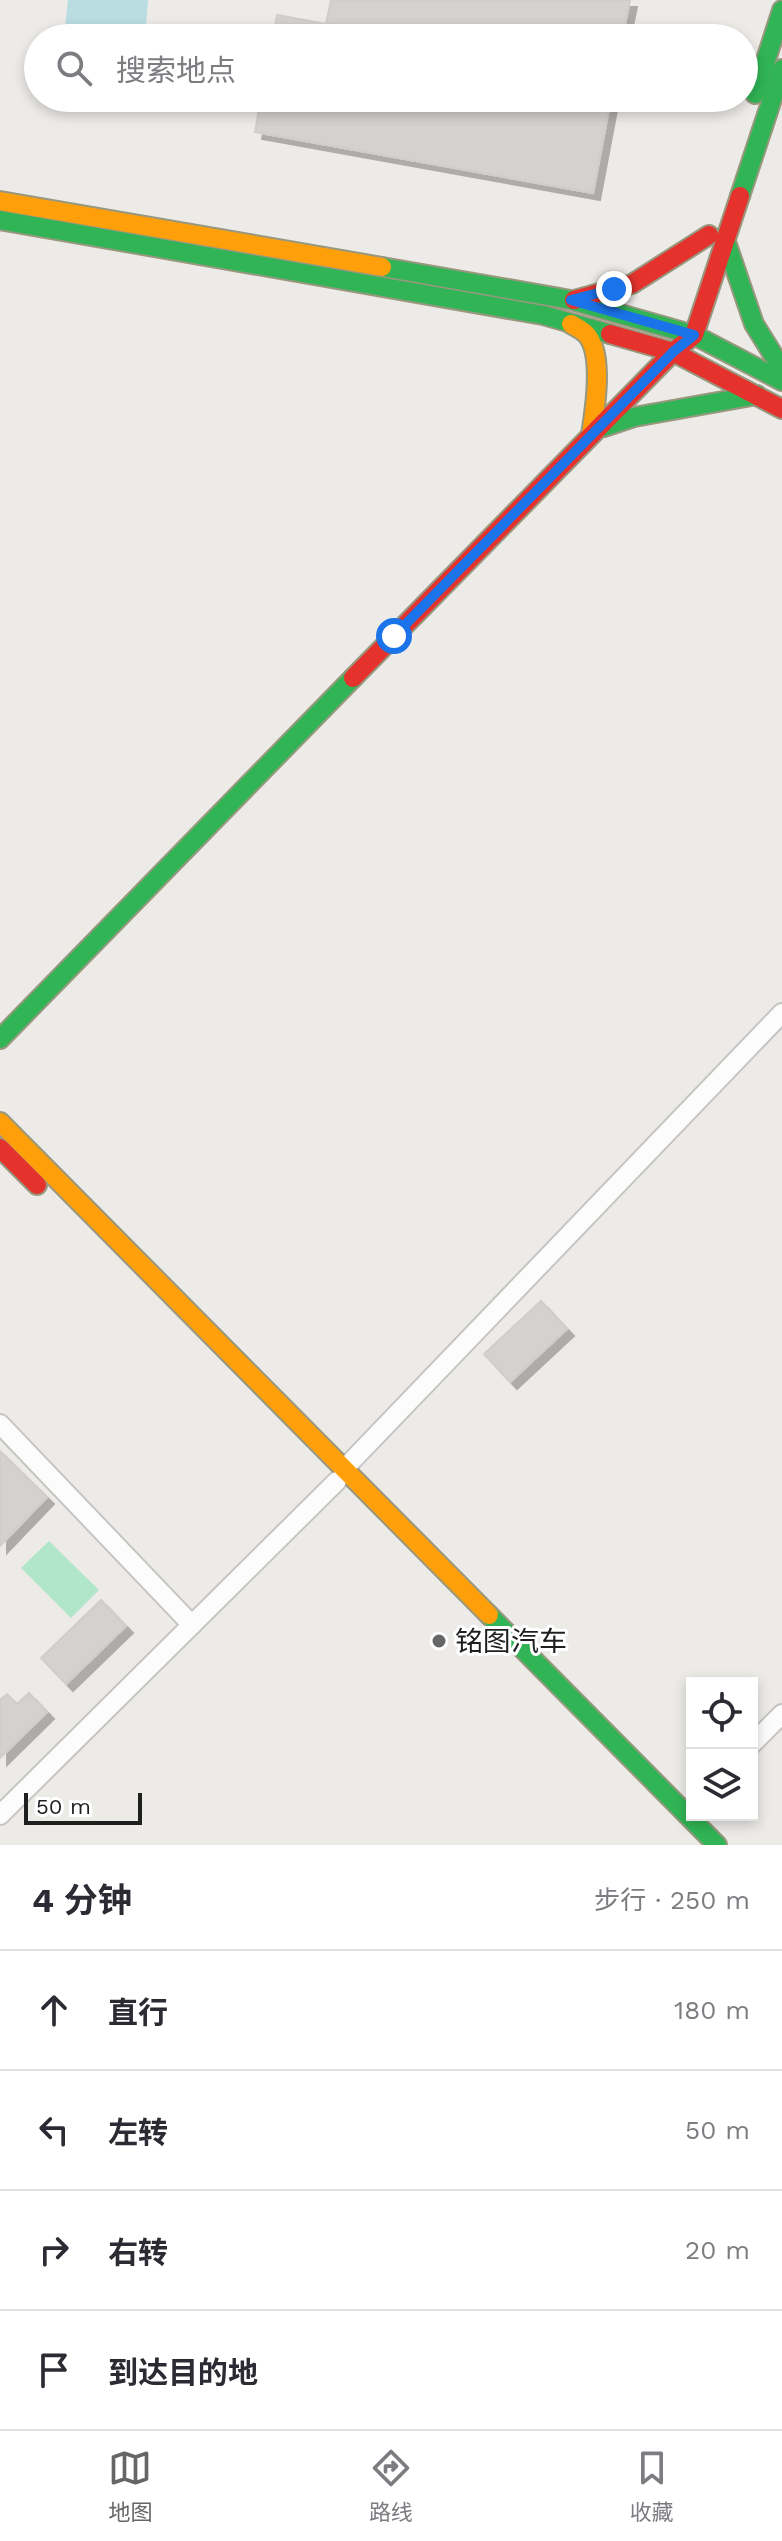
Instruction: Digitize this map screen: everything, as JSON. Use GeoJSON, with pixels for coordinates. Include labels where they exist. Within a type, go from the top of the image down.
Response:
{"type":"FeatureCollection","features":[{"type":"Feature","properties":{"kind":"street"},"geometry":{"type":"LineString","coordinates":[[758,94],[782,10]]}},
{"type":"Feature","properties":{"kind":"street"},"geometry":{"type":"LineString","coordinates":[[571,300],[632,284],[717,237],[782,69]]}},
{"type":"Feature","properties":{"kind":"street"},"geometry":{"type":"LineString","coordinates":[[0,1039],[673,352],[686,332],[753,112]]}},
{"type":"Feature","properties":{"kind":"street"},"geometry":{"type":"LineString","coordinates":[[0,201],[571,300],[686,332],[782,381]]}},
{"type":"Feature","properties":{"kind":"street"},"geometry":{"type":"LineString","coordinates":[[0,220],[543,315],[673,352],[782,409]]}},
{"type":"Feature","properties":{"kind":"street"},"geometry":{"type":"LineString","coordinates":[[717,237],[754,324],[782,369]]}},
{"type":"Feature","properties":{"kind":"street"},"geometry":{"type":"LineString","coordinates":[[568,322],[588,336],[593,351],[597,396],[594,432]]}},
{"type":"Feature","properties":{"kind":"street"},"geometry":{"type":"LineString","coordinates":[[594,432],[634,417],[757,395]]}},
{"type":"Feature","properties":{"kind":"street"},"geometry":{"type":"LineString","coordinates":[[0,1815],[340,1476],[782,1013]]}},
{"type":"Feature","properties":{"kind":"street"},"geometry":{"type":"LineString","coordinates":[[0,1122],[692,1845]]}},
{"type":"Feature","properties":{"kind":"street"},"geometry":{"type":"LineString","coordinates":[[0,1148],[686,1807]]}},
{"type":"Feature","properties":{"kind":"street"},"geometry":{"type":"LineString","coordinates":[[0,1424],[192,1625]]}},
{"type":"Feature","properties":{"kind":"street"},"geometry":{"type":"LineString","coordinates":[[758,1738],[782,1714]]}},
{"type":"Feature","properties":{"kind":"street"},"geometry":{"type":"LineString","coordinates":[[698,1821],[717,1845]]}},
{"type":"Feature","properties":{"kind":"green space"},"geometry":{"type":"Polygon","coordinates":[[[49,1541],[99,1590],[71,1618],[21,1568],[49,1541]]]}},
{"type":"Feature","properties":{"kind":"water"},"geometry":{"type":"Polygon","coordinates":[[[68,0],[148,0],[146,24],[65,24],[68,0]]]}},
{"type":"Feature","properties":{"kind":"building"},"geometry":{"type":"Polygon","coordinates":[[[331,0],[630,0],[625,24],[326,24],[331,0]]]}},
{"type":"Feature","properties":{"kind":"building"},"geometry":{"type":"Polygon","coordinates":[[[277,15],[326,24],[275,24],[277,15]]]}},
{"type":"Feature","properties":{"kind":"building"},"geometry":{"type":"Polygon","coordinates":[[[259,112],[608,112],[593,193],[255,132],[259,112]]]}},
{"type":"Feature","properties":{"kind":"building"},"geometry":{"type":"Polygon","coordinates":[[[541,1301],[567,1329],[510,1382],[484,1354],[541,1301]]]}},
{"type":"Feature","properties":{"kind":"building"},"geometry":{"type":"Polygon","coordinates":[[[0,1451],[47,1497],[0,1546],[0,1451]]]}},
{"type":"Feature","properties":{"kind":"building"},"geometry":{"type":"Polygon","coordinates":[[[101,1600],[126,1626],[66,1684],[41,1658],[101,1600]]]}},
{"type":"Feature","properties":{"kind":"building"},"geometry":{"type":"Polygon","coordinates":[[[29,1693],[47,1712],[0,1758],[0,1700],[7,1694],[17,1704],[29,1693]]]}},
{"type":"Feature","properties":{"kind":"traffic: fast"},"geometry":{"type":"LineString","coordinates":[[758,85],[782,10]]}},
{"type":"Feature","properties":{"kind":"traffic: fast"},"geometry":{"type":"LineString","coordinates":[[740,196],[782,69]]}},
{"type":"Feature","properties":{"kind":"traffic: fast"},"geometry":{"type":"LineString","coordinates":[[0,220],[543,315],[610,334]]}},
{"type":"Feature","properties":{"kind":"traffic: fast"},"geometry":{"type":"LineString","coordinates":[[725,239],[754,324],[782,369]]}},
{"type":"Feature","properties":{"kind":"traffic: fast"},"geometry":{"type":"LineString","coordinates":[[382,267],[571,300],[694,335],[782,381]]}},
{"type":"Feature","properties":{"kind":"traffic: fast"},"geometry":{"type":"LineString","coordinates":[[604,427],[634,417],[757,395]]}},
{"type":"Feature","properties":{"kind":"traffic: fast"},"geometry":{"type":"LineString","coordinates":[[0,1039],[353,678]]}},
{"type":"Feature","properties":{"kind":"traffic: fast"},"geometry":{"type":"LineString","coordinates":[[489,1615],[717,1845]]}},
{"type":"Feature","properties":{"kind":"traffic: slow"},"geometry":{"type":"LineString","coordinates":[[0,201],[382,267]]}},
{"type":"Feature","properties":{"kind":"traffic: slow"},"geometry":{"type":"LineString","coordinates":[[571,324],[587,335],[595,356],[597,383],[591,435]]}},
{"type":"Feature","properties":{"kind":"traffic: slow"},"geometry":{"type":"LineString","coordinates":[[0,1122],[489,1615]]}},
{"type":"Feature","properties":{"kind":"traffic: jam"},"geometry":{"type":"LineString","coordinates":[[353,678],[673,352],[694,335],[740,196]]}},
{"type":"Feature","properties":{"kind":"traffic: jam"},"geometry":{"type":"LineString","coordinates":[[574,300],[632,284],[709,235]]}},
{"type":"Feature","properties":{"kind":"traffic: jam"},"geometry":{"type":"LineString","coordinates":[[610,334],[673,352],[782,409]]}},
{"type":"Feature","properties":{"kind":"traffic: jam"},"geometry":{"type":"LineString","coordinates":[[0,1148],[37,1185]]}},
{"type":"Feature","properties":{"kind":"place","name":"铭图汽车"},"geometry":{"type":"Point","coordinates":[439,1641]}},
{"type":"Feature","properties":{"kind":"route"},"geometry":{"type":"LineString","coordinates":[[394,636],[673,352],[694,335],[571,300],[614,289]]}}]}
